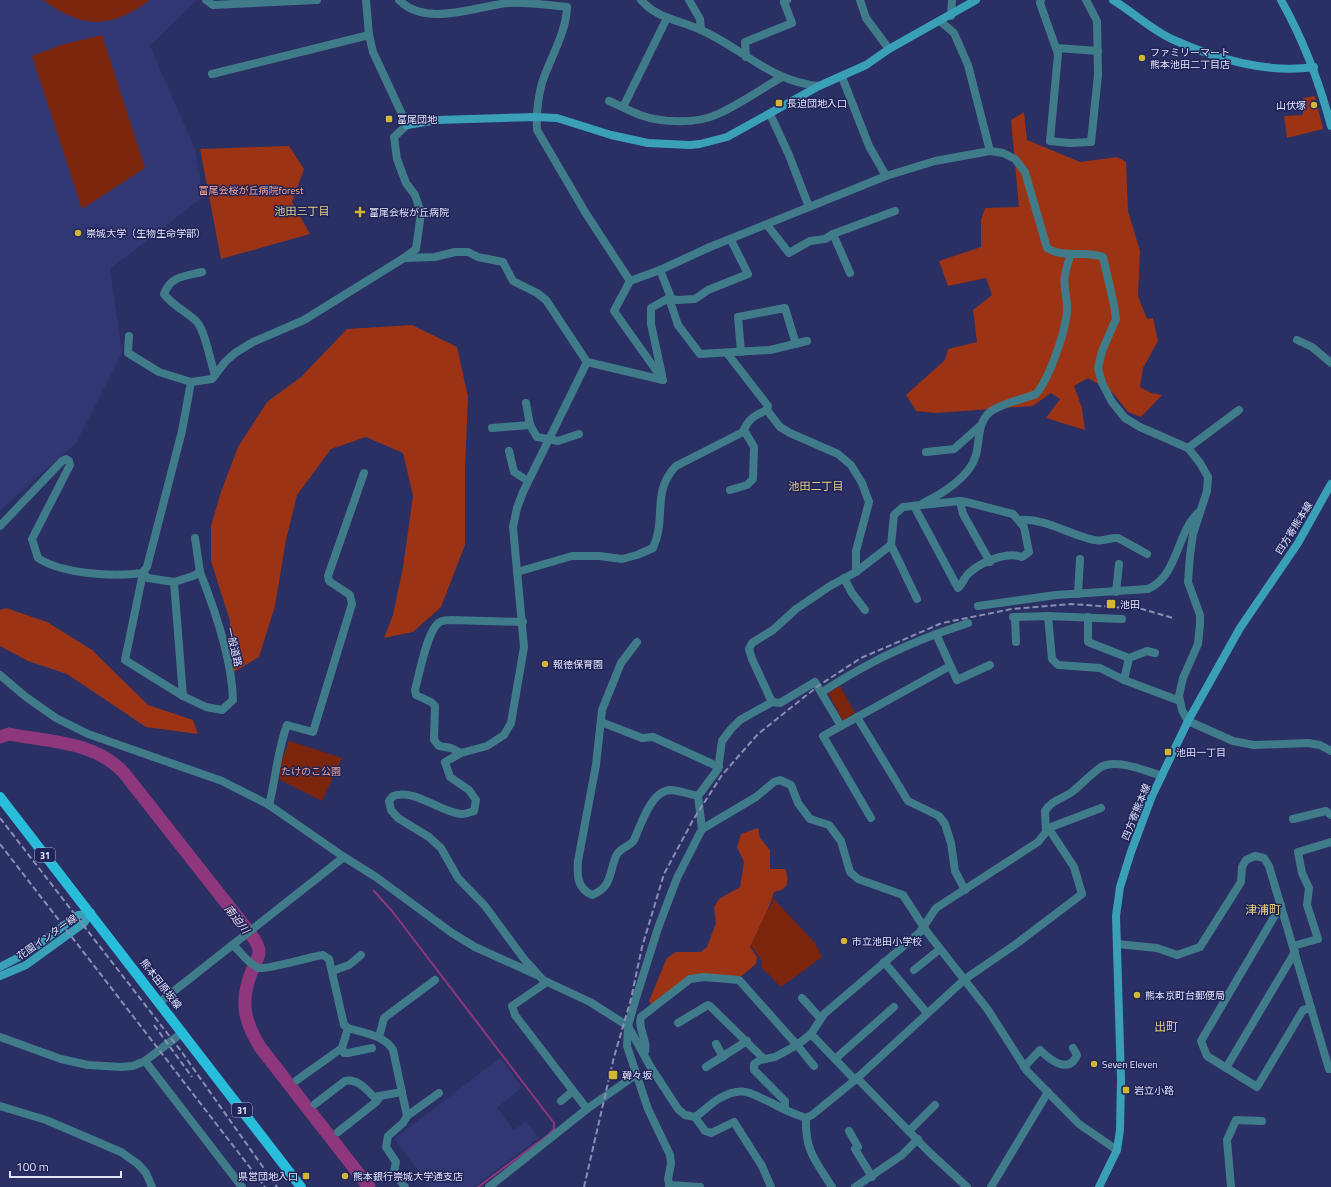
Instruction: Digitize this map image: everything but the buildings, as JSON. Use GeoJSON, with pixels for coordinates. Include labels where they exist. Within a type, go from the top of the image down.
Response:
{"type":"FeatureCollection","features":[{"type":"Feature","properties":{"kind":"main road"},"geometry":{"type":"LineString","coordinates":[[407,125],[438,120],[536,117],[557,118],[611,135],[648,143],[690,146],[727,137],[819,86],[866,65],[889,49],[951,16],[976,0]]}},
{"type":"Feature","properties":{"kind":"main road"},"geometry":{"type":"LineString","coordinates":[[1113,0],[1173,40],[1209,53],[1253,66],[1294,70],[1314,67]]}},
{"type":"Feature","properties":{"kind":"main road"},"geometry":{"type":"LineString","coordinates":[[1281,0],[1296,27],[1314,67],[1331,126]]}},
{"type":"Feature","properties":{"kind":"main road","name":"四方寄熊本線"},"geometry":{"type":"LineString","coordinates":[[1099,1187],[1117,1150],[1120,1130],[1121,1080],[1116,916],[1120,887],[1131,852],[1162,776],[1188,721],[1240,628],[1298,543],[1331,484]]}},
{"type":"Feature","properties":{"kind":"main road","name":"熊本田原坂線"},"geometry":{"type":"LineString","coordinates":[[0,797],[160,1002],[301,1187]]}},
{"type":"Feature","properties":{"kind":"main road","name":"花園インター線"},"geometry":{"type":"LineString","coordinates":[[0,967],[27,953],[78,915],[91,913]]}},
{"type":"Feature","properties":{"kind":"main road","name":"花園インター線"},"geometry":{"type":"LineString","coordinates":[[0,976],[26,965],[84,923],[91,913]]}},
{"type":"Feature","properties":{"kind":"street"},"geometry":{"type":"LineString","coordinates":[[206,0],[213,5],[317,0]]}},
{"type":"Feature","properties":{"kind":"street"},"geometry":{"type":"LineString","coordinates":[[129,336],[128,353],[159,372],[191,382],[212,379],[225,362],[235,353],[253,342],[304,320],[416,249],[421,213],[416,195],[406,183],[397,159],[394,137],[407,125],[374,52],[369,35],[366,0]]}},
{"type":"Feature","properties":{"kind":"street"},"geometry":{"type":"LineString","coordinates":[[399,0],[403,4],[427,14],[447,13],[506,2],[567,3],[562,33],[542,84],[536,117],[537,130],[585,212],[630,281]]}},
{"type":"Feature","properties":{"kind":"street"},"geometry":{"type":"LineString","coordinates":[[641,0],[656,14],[701,30],[775,75],[805,85],[819,86]]}},
{"type":"Feature","properties":{"kind":"street"},"geometry":{"type":"LineString","coordinates":[[689,0],[700,19],[701,30]]}},
{"type":"Feature","properties":{"kind":"street"},"geometry":{"type":"LineString","coordinates":[[746,57],[745,42],[792,23],[784,2],[787,0]]}},
{"type":"Feature","properties":{"kind":"street"},"geometry":{"type":"LineString","coordinates":[[860,0],[866,18],[889,49]]}},
{"type":"Feature","properties":{"kind":"street"},"geometry":{"type":"LineString","coordinates":[[951,16],[952,0]]}},
{"type":"Feature","properties":{"kind":"street"},"geometry":{"type":"LineString","coordinates":[[1041,0],[1040,3],[1058,54],[1050,141],[1070,143],[1091,142],[1098,75],[1097,21],[1086,0]]}},
{"type":"Feature","properties":{"kind":"street"},"geometry":{"type":"LineString","coordinates":[[623,107],[667,18]]}},
{"type":"Feature","properties":{"kind":"street"},"geometry":{"type":"LineString","coordinates":[[940,21],[954,33],[968,65],[990,151]]}},
{"type":"Feature","properties":{"kind":"street"},"geometry":{"type":"LineString","coordinates":[[212,74],[369,35]]}},
{"type":"Feature","properties":{"kind":"street"},"geometry":{"type":"LineString","coordinates":[[1057,48],[1098,51]]}},
{"type":"Feature","properties":{"kind":"street"},"geometry":{"type":"LineString","coordinates":[[609,101],[641,116],[683,120],[704,118],[718,114],[782,77]]}},
{"type":"Feature","properties":{"kind":"street"},"geometry":{"type":"LineString","coordinates":[[842,77],[869,146],[886,176]]}},
{"type":"Feature","properties":{"kind":"street"},"geometry":{"type":"LineString","coordinates":[[770,114],[789,155],[809,207]]}},
{"type":"Feature","properties":{"kind":"street"},"geometry":{"type":"LineString","coordinates":[[663,380],[614,311],[630,281],[660,270],[710,247],[731,240],[886,176],[935,161],[990,151],[1003,153],[1015,159],[1022,166],[1025,172],[1047,248],[1054,252],[1094,254],[1103,258],[1116,319],[1102,352],[1098,368],[1102,383],[1112,402],[1126,418],[1140,427],[1188,448],[1200,463],[1208,477],[1202,508],[1193,534],[1188,582],[1200,615],[1200,624],[1198,644],[1181,685],[1179,696],[1182,710],[1188,721],[1233,741],[1249,744],[1308,743],[1320,745],[1331,751]]}},
{"type":"Feature","properties":{"kind":"street"},"geometry":{"type":"LineString","coordinates":[[767,225],[789,253],[810,240],[825,238],[895,211]]}},
{"type":"Feature","properties":{"kind":"street"},"geometry":{"type":"LineString","coordinates":[[833,234],[850,273]]}},
{"type":"Feature","properties":{"kind":"street"},"geometry":{"type":"LineString","coordinates":[[663,380],[651,324],[651,308],[669,298],[677,300],[696,299],[708,290],[748,274],[731,240]]}},
{"type":"Feature","properties":{"kind":"street"},"geometry":{"type":"LineString","coordinates":[[404,258],[435,257],[455,252],[468,252],[478,257],[503,262],[513,281],[537,292],[546,300],[587,362],[663,380]]}},
{"type":"Feature","properties":{"kind":"street"},"geometry":{"type":"LineString","coordinates":[[926,452],[954,449],[980,426],[989,413],[994,409],[1036,394],[1041,388],[1056,352],[1067,310],[1064,274],[1069,264],[1070,254]]}},
{"type":"Feature","properties":{"kind":"street"},"geometry":{"type":"LineString","coordinates":[[660,270],[670,294],[669,298],[678,325],[700,354],[727,354],[770,350],[807,341]]}},
{"type":"Feature","properties":{"kind":"street"},"geometry":{"type":"LineString","coordinates":[[202,272],[178,277],[167,285],[164,294],[171,303],[198,323],[205,340],[215,375]]}},
{"type":"Feature","properties":{"kind":"street"},"geometry":{"type":"LineString","coordinates":[[741,352],[738,317],[785,308],[796,344]]}},
{"type":"Feature","properties":{"kind":"street"},"geometry":{"type":"LineString","coordinates":[[1297,340],[1312,347],[1331,363]]}},
{"type":"Feature","properties":{"kind":"street"},"geometry":{"type":"LineString","coordinates":[[727,354],[768,406],[767,410],[780,426],[790,434],[838,454],[851,465],[862,483],[869,502],[856,551],[856,572]]}},
{"type":"Feature","properties":{"kind":"street"},"geometry":{"type":"LineString","coordinates":[[544,979],[524,959],[485,906],[458,878],[441,848],[429,837],[398,818],[391,810],[390,801],[393,796],[397,794],[414,797],[450,811],[463,814],[474,810],[476,800],[469,790],[450,777],[445,762],[461,753],[487,746],[504,734],[511,723],[524,648],[523,622],[513,528],[517,508],[528,481],[587,362]]}},
{"type":"Feature","properties":{"kind":"street"},"geometry":{"type":"LineString","coordinates":[[0,526],[62,461],[66,459],[69,461],[70,465],[32,539],[38,558],[58,568],[76,571],[129,575],[142,573],[147,567],[174,466],[191,382]]}},
{"type":"Feature","properties":{"kind":"street"},"geometry":{"type":"LineString","coordinates":[[526,403],[530,425],[537,437],[549,438],[558,441],[579,434]]}},
{"type":"Feature","properties":{"kind":"street"},"geometry":{"type":"LineString","coordinates":[[517,572],[572,556],[599,556],[622,559],[653,548],[659,534],[663,484],[670,473],[676,466],[743,432],[754,416],[767,410]]}},
{"type":"Feature","properties":{"kind":"street"},"geometry":{"type":"LineString","coordinates":[[1188,448],[1238,410]]}},
{"type":"Feature","properties":{"kind":"street"},"geometry":{"type":"LineString","coordinates":[[492,428],[530,425]]}},
{"type":"Feature","properties":{"kind":"street"},"geometry":{"type":"LineString","coordinates":[[914,506],[938,496],[961,479],[976,456],[980,426]]}},
{"type":"Feature","properties":{"kind":"street"},"geometry":{"type":"LineString","coordinates":[[730,490],[747,485],[753,479],[754,447],[744,430]]}},
{"type":"Feature","properties":{"kind":"street"},"geometry":{"type":"LineString","coordinates":[[509,451],[514,472],[528,481]]}},
{"type":"Feature","properties":{"kind":"street"},"geometry":{"type":"LineString","coordinates":[[270,805],[280,744],[287,725],[313,732],[352,604],[350,595],[330,581],[328,576],[364,473]]}},
{"type":"Feature","properties":{"kind":"street"},"geometry":{"type":"LineString","coordinates":[[914,506],[958,588],[968,574],[990,562],[1006,555],[1017,555],[1022,557],[1029,552],[1024,527],[1020,520],[1013,514],[960,501],[914,506],[903,508],[894,515],[891,545],[917,599]]}},
{"type":"Feature","properties":{"kind":"street"},"geometry":{"type":"LineString","coordinates":[[960,501],[963,514],[990,562]]}},
{"type":"Feature","properties":{"kind":"street"},"geometry":{"type":"LineString","coordinates":[[978,606],[1078,594],[1148,589],[1158,585],[1166,575],[1184,532],[1194,516],[1202,508]]}},
{"type":"Feature","properties":{"kind":"street"},"geometry":{"type":"LineString","coordinates":[[1020,520],[1038,521],[1070,534],[1093,540],[1104,542],[1118,538],[1147,554]]}},
{"type":"Feature","properties":{"kind":"street"},"geometry":{"type":"LineString","coordinates":[[142,573],[148,578],[174,582],[193,576],[200,572],[195,538]]}},
{"type":"Feature","properties":{"kind":"street"},"geometry":{"type":"LineString","coordinates":[[772,702],[752,659],[749,649],[752,643],[773,630],[796,609],[856,572],[891,545]]}},
{"type":"Feature","properties":{"kind":"street"},"geometry":{"type":"LineString","coordinates":[[1078,594],[1080,559]]}},
{"type":"Feature","properties":{"kind":"street"},"geometry":{"type":"LineString","coordinates":[[1116,592],[1119,564]]}},
{"type":"Feature","properties":{"kind":"street","name":"一般道路"},"geometry":{"type":"LineString","coordinates":[[142,573],[125,660],[183,696],[206,707],[222,710],[233,700],[233,684],[216,612],[200,572]]}},
{"type":"Feature","properties":{"kind":"street"},"geometry":{"type":"LineString","coordinates":[[844,578],[852,593],[865,610]]}},
{"type":"Feature","properties":{"kind":"street"},"geometry":{"type":"LineString","coordinates":[[174,582],[183,696]]}},
{"type":"Feature","properties":{"kind":"street"},"geometry":{"type":"LineString","coordinates":[[1048,616],[1052,659],[1058,665],[1100,668],[1124,680],[1180,701]]}},
{"type":"Feature","properties":{"kind":"street"},"geometry":{"type":"LineString","coordinates":[[1016,642],[1014,617],[1048,616],[1122,619]]}},
{"type":"Feature","properties":{"kind":"street"},"geometry":{"type":"LineString","coordinates":[[1088,617],[1088,642],[1129,658],[1147,651],[1155,653]]}},
{"type":"Feature","properties":{"kind":"street"},"geometry":{"type":"LineString","coordinates":[[461,753],[451,748],[439,746],[434,740],[435,706],[431,702],[416,695],[415,690],[423,659],[435,626],[441,621],[452,620],[523,622]]}},
{"type":"Feature","properties":{"kind":"street"},"geometry":{"type":"LineString","coordinates":[[822,692],[865,665],[901,647],[968,623]]}},
{"type":"Feature","properties":{"kind":"street"},"geometry":{"type":"LineString","coordinates":[[936,634],[957,680],[990,665]]}},
{"type":"Feature","properties":{"kind":"street"},"geometry":{"type":"LineString","coordinates":[[637,642],[621,663],[602,710],[596,766],[578,861],[577,876],[580,886],[592,895],[602,891],[610,877],[616,855],[620,848],[632,842],[652,802],[660,795],[670,790],[698,796]]}},
{"type":"Feature","properties":{"kind":"street"},"geometry":{"type":"LineString","coordinates":[[1124,680],[1129,658]]}},
{"type":"Feature","properties":{"kind":"street"},"geometry":{"type":"LineString","coordinates":[[871,818],[823,736],[950,666]]}},
{"type":"Feature","properties":{"kind":"street"},"geometry":{"type":"LineString","coordinates":[[0,675],[26,697],[56,718],[88,734],[222,781],[270,805],[344,858],[376,877],[452,933],[476,947],[590,1002],[628,1026],[678,1110],[685,1115],[695,1117],[705,1131],[711,1133],[734,1122],[762,1166],[771,1187]]}},
{"type":"Feature","properties":{"kind":"street"},"geometry":{"type":"LineString","coordinates":[[700,1187],[669,1186],[668,1179],[671,1164],[670,1155],[648,1109],[627,1046],[628,1026],[658,928],[677,878],[702,829],[698,796],[719,767],[722,741],[731,728],[740,720],[772,702],[780,703],[815,682],[841,726]]}},
{"type":"Feature","properties":{"kind":"street"},"geometry":{"type":"LineString","coordinates":[[857,717],[908,801],[939,816],[945,824],[951,843],[955,872],[966,890]]}},
{"type":"Feature","properties":{"kind":"street"},"geometry":{"type":"LineString","coordinates":[[601,722],[642,738],[653,737],[719,767]]}},
{"type":"Feature","properties":{"kind":"street"},"geometry":{"type":"LineString","coordinates":[[785,1108],[785,1100],[753,1067],[760,1060],[775,1056],[797,1044],[811,1034],[820,1018],[920,932],[936,908],[1038,842],[1046,832],[1045,811],[1047,807],[1054,801],[1071,792],[1102,766],[1116,764],[1134,767],[1162,776]]}},
{"type":"Feature","properties":{"kind":"street"},"geometry":{"type":"LineString","coordinates":[[702,829],[718,821],[756,797],[774,782],[780,780],[791,785],[798,803],[810,819],[829,825],[842,841],[850,872],[858,879],[903,895],[923,926],[965,979],[1024,1067],[1079,1124],[1117,1150]]}},
{"type":"Feature","properties":{"kind":"street"},"geometry":{"type":"LineString","coordinates":[[1046,829],[1101,808]]}},
{"type":"Feature","properties":{"kind":"street"},"geometry":{"type":"LineString","coordinates":[[1293,819],[1326,811],[1331,815]]}},
{"type":"Feature","properties":{"kind":"street"},"geometry":{"type":"LineString","coordinates":[[806,1118],[812,1115],[856,1079],[965,979],[1016,944],[1082,894],[1074,867],[1051,832],[1046,829]]}},
{"type":"Feature","properties":{"kind":"street"},"geometry":{"type":"LineString","coordinates":[[1226,1068],[1294,949],[1318,939],[1307,905],[1309,888],[1302,873],[1298,852],[1331,842]]}},
{"type":"Feature","properties":{"kind":"street"},"geometry":{"type":"LineString","coordinates":[[1117,944],[1157,948],[1177,955],[1200,947],[1241,882],[1242,867],[1246,860],[1255,856],[1264,858],[1269,866],[1329,1069],[1331,1069]]}},
{"type":"Feature","properties":{"kind":"street"},"geometry":{"type":"LineString","coordinates":[[160,1002],[344,858]]}},
{"type":"Feature","properties":{"kind":"street"},"geometry":{"type":"LineString","coordinates":[[1281,905],[1200,1041],[1207,1056],[1257,1087],[1303,1010],[1311,1008]]}},
{"type":"Feature","properties":{"kind":"street"},"geometry":{"type":"LineString","coordinates":[[233,945],[251,964],[259,968],[269,968],[323,955],[328,959],[344,1025],[348,1028],[386,1041],[393,1050],[407,1116]]}},
{"type":"Feature","properties":{"kind":"street"},"geometry":{"type":"LineString","coordinates":[[914,970],[940,949]]}},
{"type":"Feature","properties":{"kind":"street"},"geometry":{"type":"LineString","coordinates":[[332,971],[349,965],[361,955]]}},
{"type":"Feature","properties":{"kind":"street"},"geometry":{"type":"LineString","coordinates":[[884,962],[928,1012]]}},
{"type":"Feature","properties":{"kind":"street"},"geometry":{"type":"LineString","coordinates":[[644,1055],[645,1048],[639,1025],[641,1017],[690,979],[704,977],[739,980],[797,1044],[814,1066]]}},
{"type":"Feature","properties":{"kind":"street"},"geometry":{"type":"LineString","coordinates":[[544,979],[512,1006],[514,1015],[588,1109]]}},
{"type":"Feature","properties":{"kind":"street"},"geometry":{"type":"LineString","coordinates":[[379,1038],[384,1018],[435,980]]}},
{"type":"Feature","properties":{"kind":"street"},"geometry":{"type":"LineString","coordinates":[[802,998],[820,1018]]}},
{"type":"Feature","properties":{"kind":"street"},"geometry":{"type":"LineString","coordinates":[[678,1023],[708,1005],[764,1059]]}},
{"type":"Feature","properties":{"kind":"street"},"geometry":{"type":"LineString","coordinates":[[835,1059],[894,1007]]}},
{"type":"Feature","properties":{"kind":"street"},"geometry":{"type":"LineString","coordinates":[[297,1080],[342,1048],[348,1028]]}},
{"type":"Feature","properties":{"kind":"street"},"geometry":{"type":"LineString","coordinates":[[0,1037],[61,1059],[88,1065],[121,1067],[133,1066],[145,1061],[183,1032]]}},
{"type":"Feature","properties":{"kind":"street"},"geometry":{"type":"LineString","coordinates":[[811,1034],[967,1187]]}},
{"type":"Feature","properties":{"kind":"street"},"geometry":{"type":"LineString","coordinates":[[706,1067],[747,1041]]}},
{"type":"Feature","properties":{"kind":"street"},"geometry":{"type":"LineString","coordinates":[[716,1044],[723,1057]]}},
{"type":"Feature","properties":{"kind":"street"},"geometry":{"type":"LineString","coordinates":[[342,1048],[344,1053],[372,1048]]}},
{"type":"Feature","properties":{"kind":"street"},"geometry":{"type":"LineString","coordinates":[[1024,1067],[1040,1050],[1055,1062],[1068,1065],[1075,1060],[1077,1054],[1073,1048]]}},
{"type":"Feature","properties":{"kind":"street"},"geometry":{"type":"LineString","coordinates":[[145,1061],[242,1187]]}},
{"type":"Feature","properties":{"kind":"street"},"geometry":{"type":"LineString","coordinates":[[489,1187],[588,1109],[637,1074]]}},
{"type":"Feature","properties":{"kind":"street"},"geometry":{"type":"LineString","coordinates":[[315,1104],[345,1081],[350,1080],[355,1081],[374,1097],[379,1098],[402,1092]]}},
{"type":"Feature","properties":{"kind":"street"},"geometry":{"type":"LineString","coordinates":[[561,1101],[573,1091]]}},
{"type":"Feature","properties":{"kind":"street"},"geometry":{"type":"LineString","coordinates":[[695,1117],[716,1101],[735,1092],[756,1094],[772,1104],[785,1108],[806,1118]]}},
{"type":"Feature","properties":{"kind":"street"},"geometry":{"type":"LineString","coordinates":[[991,1187],[1048,1092]]}},
{"type":"Feature","properties":{"kind":"street"},"geometry":{"type":"LineString","coordinates":[[405,1187],[394,1172],[396,1162],[386,1147],[388,1136],[403,1123],[407,1116],[439,1093]]}},
{"type":"Feature","properties":{"kind":"street"},"geometry":{"type":"LineString","coordinates":[[338,1132],[379,1098]]}},
{"type":"Feature","properties":{"kind":"street"},"geometry":{"type":"LineString","coordinates":[[0,1106],[46,1120],[121,1152],[138,1164],[146,1173],[152,1187]]}},
{"type":"Feature","properties":{"kind":"street"},"geometry":{"type":"LineString","coordinates":[[910,1130],[935,1106]]}},
{"type":"Feature","properties":{"kind":"street"},"geometry":{"type":"LineString","coordinates":[[806,1118],[806,1140],[809,1150],[832,1187]]}},
{"type":"Feature","properties":{"kind":"street"},"geometry":{"type":"LineString","coordinates":[[1231,1187],[1227,1140],[1236,1120],[1262,1121]]}},
{"type":"Feature","properties":{"kind":"street"},"geometry":{"type":"LineString","coordinates":[[849,1131],[858,1147],[855,1149],[872,1177]]}},
{"type":"Feature","properties":{"kind":"street"},"geometry":{"type":"LineString","coordinates":[[856,1187],[902,1155],[918,1140]]}},
{"type":"Feature","properties":{"kind":"shaded area","name":"崇城大学（生物生命学部）"},"geometry":{"type":"Polygon","coordinates":[[[0,0],[197,0],[150,46],[195,149],[203,197],[110,269],[122,353],[76,443],[0,510],[0,0]]]}},
{"type":"Feature","properties":{"kind":"shaded area"},"geometry":{"type":"Polygon","coordinates":[[[500,1058],[522,1087],[497,1108],[514,1130],[526,1122],[539,1138],[474,1187],[431,1187],[394,1139],[500,1058]]]}},
{"type":"Feature","properties":{"kind":"green space"},"geometry":{"type":"Polygon","coordinates":[[[43,0],[150,0],[136,10],[122,16],[96,22],[71,16],[57,10],[43,0]]]}},
{"type":"Feature","properties":{"kind":"green space"},"geometry":{"type":"Polygon","coordinates":[[[102,35],[145,168],[82,209],[32,56],[61,45],[102,35]]]}},
{"type":"Feature","properties":{"kind":"green space"},"geometry":{"type":"Polygon","coordinates":[[[1315,96],[1323,129],[1287,138],[1284,116],[1303,115],[1303,98],[1315,96]]]}},
{"type":"Feature","properties":{"kind":"green space"},"geometry":{"type":"Polygon","coordinates":[[[1024,112],[1027,140],[1080,162],[1117,157],[1126,162],[1128,211],[1140,251],[1138,296],[1147,319],[1153,318],[1158,341],[1143,368],[1140,387],[1151,393],[1162,395],[1141,417],[1128,412],[1112,392],[1088,378],[1074,386],[1082,408],[1085,430],[1046,418],[1060,399],[1051,393],[1033,406],[936,413],[916,411],[906,395],[945,360],[948,349],[977,342],[973,310],[992,295],[986,278],[948,286],[939,261],[981,247],[981,220],[985,208],[1019,207],[1011,120],[1024,112]]]}},
{"type":"Feature","properties":{"kind":"green space","name":"富尾会桜が丘病院forest"},"geometry":{"type":"Polygon","coordinates":[[[289,146],[304,169],[292,202],[310,234],[221,259],[200,149],[289,146]]]}},
{"type":"Feature","properties":{"kind":"green space"},"geometry":{"type":"Polygon","coordinates":[[[412,325],[457,347],[468,397],[465,468],[465,545],[441,607],[413,632],[384,638],[393,615],[403,567],[413,496],[403,453],[366,437],[331,449],[297,495],[286,540],[275,606],[259,657],[234,672],[229,647],[230,621],[211,561],[211,526],[221,492],[238,447],[267,402],[301,377],[347,329],[412,325]]]}},
{"type":"Feature","properties":{"kind":"green space"},"geometry":{"type":"Polygon","coordinates":[[[6,608],[47,622],[92,650],[148,705],[193,720],[198,734],[146,727],[67,674],[28,661],[0,646],[0,610],[6,608]]]}},
{"type":"Feature","properties":{"kind":"green space"},"geometry":{"type":"Polygon","coordinates":[[[840,686],[855,713],[843,721],[828,693],[840,686]]]}},
{"type":"Feature","properties":{"kind":"green space","name":"たけのこ公園"},"geometry":{"type":"Polygon","coordinates":[[[289,741],[342,758],[322,801],[280,780],[280,765],[289,741]]]}},
{"type":"Feature","properties":{"kind":"green space"},"geometry":{"type":"Polygon","coordinates":[[[758,828],[760,838],[770,850],[770,869],[785,869],[787,884],[779,891],[774,892],[750,947],[757,957],[756,964],[738,979],[696,976],[652,1006],[649,1001],[667,958],[676,952],[701,952],[707,947],[716,923],[714,907],[719,899],[740,887],[744,862],[737,847],[741,834],[758,828]]]}},
{"type":"Feature","properties":{"kind":"green space"},"geometry":{"type":"Polygon","coordinates":[[[773,898],[815,943],[822,957],[781,987],[761,967],[762,961],[751,946],[762,917],[773,903],[771,900],[773,898]]]}},
{"type":"Feature","properties":{"kind":"waterway","name":"南迫川"},"geometry":{"type":"LineString","coordinates":[[0,737],[9,734],[71,744],[112,762],[124,773],[255,940],[259,953],[251,973],[245,995],[246,1013],[255,1038],[260,1047],[369,1187]]}},
{"type":"Feature","properties":{"kind":"waterway"},"geometry":{"type":"LineString","coordinates":[[374,891],[392,911],[554,1123],[554,1129],[548,1135],[478,1187]]}},
{"type":"Feature","properties":{"kind":"railway"},"geometry":{"type":"LineString","coordinates":[[584,1187],[614,1057],[631,999],[642,947],[664,874],[693,820],[722,775],[758,734],[818,686],[861,658],[942,623],[1012,609],[1071,604],[1142,609],[1173,618]]}},
{"type":"Feature","properties":{"kind":"railway"},"geometry":{"type":"LineString","coordinates":[[0,818],[181,1051],[277,1187]]}},
{"type":"Feature","properties":{"kind":"railway"},"geometry":{"type":"LineString","coordinates":[[0,844],[265,1187]]}},
{"type":"Feature","properties":{"kind":"railway"},"geometry":{"type":"LineString","coordinates":[[154,1025],[192,1077]]}},
{"type":"Feature","properties":{"kind":"place","name":"ファミリーマート 熊本池田二丁目店"},"geometry":{"type":"Point","coordinates":[1142,58]}},
{"type":"Feature","properties":{"kind":"place","name":"長迫団地入口"},"geometry":{"type":"Point","coordinates":[779,103]}},
{"type":"Feature","properties":{"kind":"place","name":"山伏塚"},"geometry":{"type":"Point","coordinates":[1314,105]}},
{"type":"Feature","properties":{"kind":"place","name":"富尾団地"},"geometry":{"type":"Point","coordinates":[389,119]}},
{"type":"Feature","properties":{"kind":"place","name":"富尾会桜が丘病院"},"geometry":{"type":"Point","coordinates":[360,212]}},
{"type":"Feature","properties":{"kind":"place","name":"崇城大学（生物生命学部）"},"geometry":{"type":"Point","coordinates":[78,233]}},
{"type":"Feature","properties":{"kind":"place","name":"池田"},"geometry":{"type":"Point","coordinates":[1111,604]}},
{"type":"Feature","properties":{"kind":"place","name":"報徳保育園"},"geometry":{"type":"Point","coordinates":[545,664]}},
{"type":"Feature","properties":{"kind":"place","name":"池田一丁目"},"geometry":{"type":"Point","coordinates":[1168,752]}},
{"type":"Feature","properties":{"kind":"place","name":"市立池田小学校"},"geometry":{"type":"Point","coordinates":[844,941]}},
{"type":"Feature","properties":{"kind":"place","name":"熊本京町台郵便局"},"geometry":{"type":"Point","coordinates":[1137,995]}},
{"type":"Feature","properties":{"kind":"place","name":"Seven Eleven"},"geometry":{"type":"Point","coordinates":[1094,1064]}},
{"type":"Feature","properties":{"kind":"place","name":"韓々坂"},"geometry":{"type":"Point","coordinates":[613,1075]}},
{"type":"Feature","properties":{"kind":"place","name":"岩立小路"},"geometry":{"type":"Point","coordinates":[1126,1090]}},
{"type":"Feature","properties":{"kind":"place","name":"県営団地入口"},"geometry":{"type":"Point","coordinates":[306,1176]}},
{"type":"Feature","properties":{"kind":"place","name":"熊本銀行崇城大学通支店"},"geometry":{"type":"Point","coordinates":[345,1176]}},
{"type":"Feature","properties":{"kind":"district","name":"池田三丁目"},"geometry":{"type":"Point","coordinates":[302,211]}},
{"type":"Feature","properties":{"kind":"district","name":"池田二丁目"},"geometry":{"type":"Point","coordinates":[816,486]}},
{"type":"Feature","properties":{"kind":"district","name":"津浦町"},"geometry":{"type":"Point","coordinates":[1263,909]}},
{"type":"Feature","properties":{"kind":"district","name":"出町"},"geometry":{"type":"Point","coordinates":[1166,1026]}}]}
